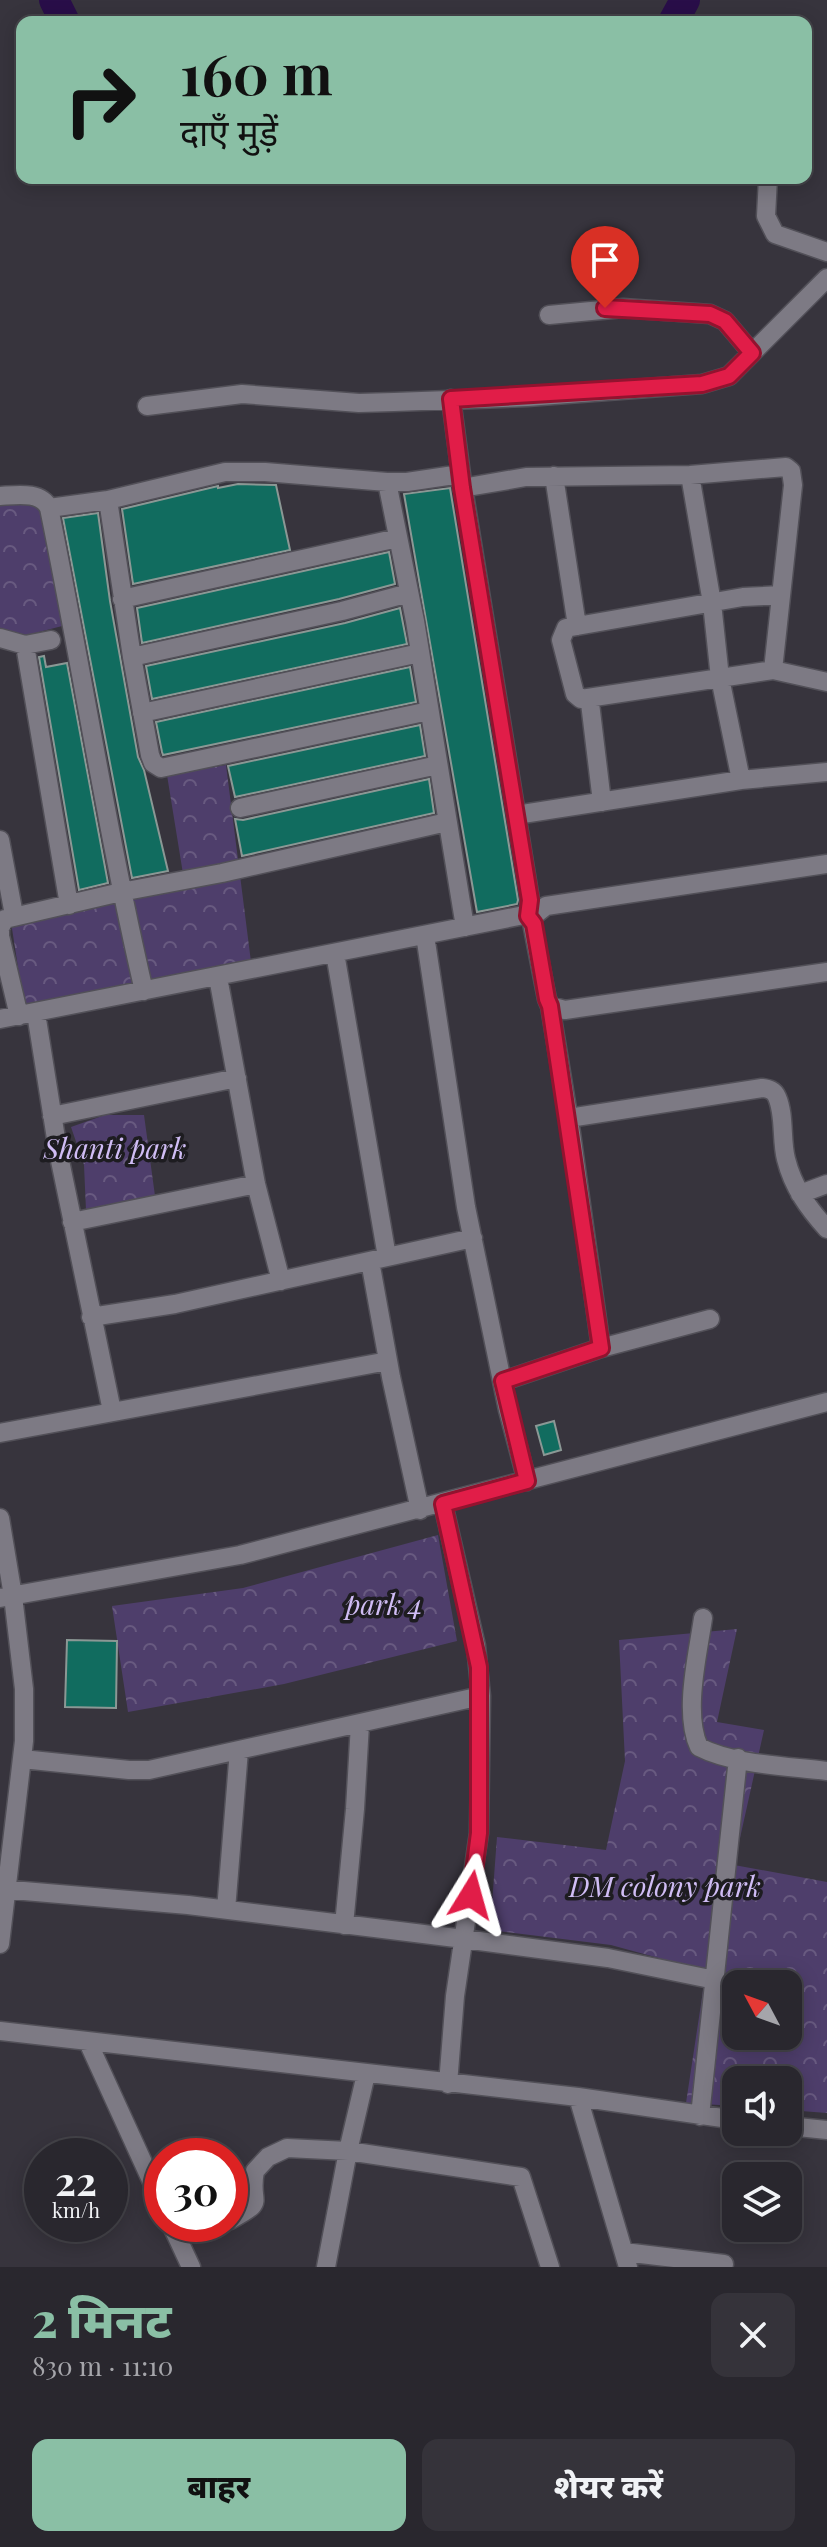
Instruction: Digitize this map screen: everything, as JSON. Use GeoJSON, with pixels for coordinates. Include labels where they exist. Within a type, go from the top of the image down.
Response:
{"type":"FeatureCollection","features":[{"type":"Feature","properties":{"kind":"street"},"geometry":{"type":"LineString","coordinates":[[768,184],[766,216],[775,234],[827,252]]}},
{"type":"Feature","properties":{"kind":"street"},"geometry":{"type":"LineString","coordinates":[[147,406],[242,394],[359,403],[702,384],[729,376],[827,278]]}},
{"type":"Feature","properties":{"kind":"street"},"geometry":{"type":"LineString","coordinates":[[549,315],[623,308],[710,314],[725,321],[752,353]]}},
{"type":"Feature","properties":{"kind":"street"},"geometry":{"type":"LineString","coordinates":[[451,399],[530,900],[530,917],[550,1006],[569,1118],[601,1348]]}},
{"type":"Feature","properties":{"kind":"street"},"geometry":{"type":"LineString","coordinates":[[49,508],[108,500],[225,472],[407,482],[690,475],[786,467],[791,471],[793,485],[773,670]]}},
{"type":"Feature","properties":{"kind":"street"},"geometry":{"type":"LineString","coordinates":[[690,475],[712,603],[720,678],[741,780]]}},
{"type":"Feature","properties":{"kind":"street"},"geometry":{"type":"LineString","coordinates":[[554,476],[577,626]]}},
{"type":"Feature","properties":{"kind":"street"},"geometry":{"type":"LineString","coordinates":[[387,482],[420,653],[465,927]]}},
{"type":"Feature","properties":{"kind":"street"},"geometry":{"type":"LineString","coordinates":[[0,496],[38,497],[46,501],[49,508],[81,665],[121,892],[144,991]]}},
{"type":"Feature","properties":{"kind":"street"},"geometry":{"type":"LineString","coordinates":[[108,500],[122,599],[153,763],[161,768],[429,711]]}},
{"type":"Feature","properties":{"kind":"street"},"geometry":{"type":"LineString","coordinates":[[122,599],[398,538]]}},
{"type":"Feature","properties":{"kind":"street"},"geometry":{"type":"LineString","coordinates":[[132,657],[342,611],[409,593]]}},
{"type":"Feature","properties":{"kind":"street"},"geometry":{"type":"LineString","coordinates":[[781,595],[743,597],[566,628],[561,640],[575,694],[588,700],[773,670],[827,682]]}},
{"type":"Feature","properties":{"kind":"street"},"geometry":{"type":"LineString","coordinates":[[0,638],[25,645],[51,640]]}},
{"type":"Feature","properties":{"kind":"street"},"geometry":{"type":"LineString","coordinates":[[25,645],[69,905]]}},
{"type":"Feature","properties":{"kind":"street"},"geometry":{"type":"LineString","coordinates":[[142,713],[420,653]]}},
{"type":"Feature","properties":{"kind":"street"},"geometry":{"type":"LineString","coordinates":[[588,700],[602,802]]}},
{"type":"Feature","properties":{"kind":"street"},"geometry":{"type":"LineString","coordinates":[[240,808],[438,765]]}},
{"type":"Feature","properties":{"kind":"street"},"geometry":{"type":"LineString","coordinates":[[516,815],[741,780],[827,772]]}},
{"type":"Feature","properties":{"kind":"street"},"geometry":{"type":"LineString","coordinates":[[112,1411],[52,1116],[28,1015],[0,936],[5,919],[447,822]]}},
{"type":"Feature","properties":{"kind":"street"},"geometry":{"type":"LineString","coordinates":[[0,840],[14,915]]}},
{"type":"Feature","properties":{"kind":"street"},"geometry":{"type":"LineString","coordinates":[[0,1019],[465,927],[530,917],[546,906],[827,864]]}},
{"type":"Feature","properties":{"kind":"street"},"geometry":{"type":"LineString","coordinates":[[425,935],[473,1238],[527,1481]]}},
{"type":"Feature","properties":{"kind":"street"},"geometry":{"type":"LineString","coordinates":[[335,953],[379,1259],[388,1361],[420,1510]]}},
{"type":"Feature","properties":{"kind":"street"},"geometry":{"type":"LineString","coordinates":[[550,1006],[565,1010],[827,972]]}},
{"type":"Feature","properties":{"kind":"street"},"geometry":{"type":"LineString","coordinates":[[218,977],[256,1184],[281,1281]]}},
{"type":"Feature","properties":{"kind":"street"},"geometry":{"type":"LineString","coordinates":[[52,1116],[237,1078]]}},
{"type":"Feature","properties":{"kind":"street"},"geometry":{"type":"LineString","coordinates":[[569,1118],[771,1089],[779,1105],[786,1160],[803,1202],[827,1229]]}},
{"type":"Feature","properties":{"kind":"street"},"geometry":{"type":"LineString","coordinates":[[72,1222],[256,1184]]}},
{"type":"Feature","properties":{"kind":"street"},"geometry":{"type":"LineString","coordinates":[[800,1194],[827,1184]]}},
{"type":"Feature","properties":{"kind":"street"},"geometry":{"type":"LineString","coordinates":[[91,1317],[175,1304],[473,1238]]}},
{"type":"Feature","properties":{"kind":"street"},"geometry":{"type":"LineString","coordinates":[[503,1381],[601,1348],[710,1319]]}},
{"type":"Feature","properties":{"kind":"street"},"geometry":{"type":"LineString","coordinates":[[0,1433],[388,1361]]}},
{"type":"Feature","properties":{"kind":"street"},"geometry":{"type":"LineString","coordinates":[[7,1597],[240,1555],[827,1402]]}},
{"type":"Feature","properties":{"kind":"street"},"geometry":{"type":"LineString","coordinates":[[443,1504],[476,1646],[481,1696],[479,1833],[455,1996],[448,2084]]}},
{"type":"Feature","properties":{"kind":"street"},"geometry":{"type":"LineString","coordinates":[[0,1518],[7,1597],[24,1689],[22,1759],[3,1889],[0,1944]]}},
{"type":"Feature","properties":{"kind":"street"},"geometry":{"type":"LineString","coordinates":[[703,1618],[692,1723],[699,1747],[711,1753],[827,1771]]}},
{"type":"Feature","properties":{"kind":"street"},"geometry":{"type":"LineString","coordinates":[[22,1759],[149,1770],[481,1696]]}},
{"type":"Feature","properties":{"kind":"street"},"geometry":{"type":"LineString","coordinates":[[344,1925],[360,1724]]}},
{"type":"Feature","properties":{"kind":"street"},"geometry":{"type":"LineString","coordinates":[[226,1910],[239,1750]]}},
{"type":"Feature","properties":{"kind":"street"},"geometry":{"type":"LineString","coordinates":[[700,2116],[738,1758]]}},
{"type":"Feature","properties":{"kind":"street"},"geometry":{"type":"LineString","coordinates":[[3,1889],[226,1910],[464,1939],[608,1958],[715,1980]]}},
{"type":"Feature","properties":{"kind":"street"},"geometry":{"type":"LineString","coordinates":[[0,2031],[578,2097],[722,2118]]}},
{"type":"Feature","properties":{"kind":"street"},"geometry":{"type":"LineString","coordinates":[[88,2042],[144,2165]]}},
{"type":"Feature","properties":{"kind":"street"},"geometry":{"type":"LineString","coordinates":[[326,2267],[366,2074]]}},
{"type":"Feature","properties":{"kind":"street"},"geometry":{"type":"LineString","coordinates":[[578,2097],[626,2260],[724,2264]]}},
{"type":"Feature","properties":{"kind":"street"},"geometry":{"type":"LineString","coordinates":[[802,2127],[827,2130]]}},
{"type":"Feature","properties":{"kind":"street"},"geometry":{"type":"LineString","coordinates":[[248,2211],[255,2205],[255,2171],[276,2151],[287,2148],[348,2151],[521,2177],[550,2267]]}},
{"type":"Feature","properties":{"kind":"street"},"geometry":{"type":"LineString","coordinates":[[179,2242],[191,2267]]}},
{"type":"Feature","properties":{"kind":"green space"},"geometry":{"type":"Polygon","coordinates":[[[0,498],[49,508],[66,625],[0,642],[0,498]]]}},
{"type":"Feature","properties":{"kind":"green space"},"geometry":{"type":"Polygon","coordinates":[[[226,765],[251,962],[24,1006],[11,922],[185,886],[167,775],[226,765]]]}},
{"type":"Feature","properties":{"kind":"green space","name":"Shanti park"},"geometry":{"type":"Polygon","coordinates":[[[105,1115],[144,1115],[155,1196],[86,1210],[84,1165],[71,1127],[105,1115]]]}},
{"type":"Feature","properties":{"kind":"green space","name":"park 4"},"geometry":{"type":"Polygon","coordinates":[[[438,1535],[457,1641],[284,1684],[128,1712],[112,1606],[243,1588],[438,1535]]]}},
{"type":"Feature","properties":{"kind":"green space","name":"DM colony park"},"geometry":{"type":"Polygon","coordinates":[[[737,1629],[717,1722],[764,1730],[734,1865],[827,1882],[827,2113],[802,2111],[802,2066],[722,2066],[722,2105],[686,2103],[706,1971],[611,1945],[490,1930],[497,1837],[606,1850],[625,1761],[619,1640],[737,1629]]]}},
{"type":"Feature","properties":{"kind":"building"},"geometry":{"type":"Polygon","coordinates":[[[238,484],[276,485],[290,550],[133,584],[122,509],[238,484]]]}},
{"type":"Feature","properties":{"kind":"building"},"geometry":{"type":"Polygon","coordinates":[[[450,488],[518,900],[517,904],[477,912],[404,494],[450,488]]]}},
{"type":"Feature","properties":{"kind":"building"},"geometry":{"type":"Polygon","coordinates":[[[98,513],[138,757],[144,770],[168,871],[132,878],[63,518],[98,513]]]}},
{"type":"Feature","properties":{"kind":"building"},"geometry":{"type":"Polygon","coordinates":[[[389,552],[395,584],[142,643],[137,608],[389,552]]]}},
{"type":"Feature","properties":{"kind":"building"},"geometry":{"type":"Polygon","coordinates":[[[400,608],[407,644],[152,699],[146,666],[400,608]]]}},
{"type":"Feature","properties":{"kind":"building"},"geometry":{"type":"Polygon","coordinates":[[[44,656],[46,667],[67,663],[108,883],[79,890],[39,657],[44,656]]]}},
{"type":"Feature","properties":{"kind":"building"},"geometry":{"type":"Polygon","coordinates":[[[410,667],[416,702],[163,755],[156,722],[410,667]]]}},
{"type":"Feature","properties":{"kind":"building"},"geometry":{"type":"Polygon","coordinates":[[[420,725],[425,756],[235,797],[228,766],[420,725]]]}},
{"type":"Feature","properties":{"kind":"building"},"geometry":{"type":"Polygon","coordinates":[[[429,779],[434,813],[242,856],[235,819],[243,820],[429,779]]]}},
{"type":"Feature","properties":{"kind":"building"},"geometry":{"type":"Polygon","coordinates":[[[554,1421],[561,1450],[544,1455],[536,1426],[554,1421]]]}},
{"type":"Feature","properties":{"kind":"building"},"geometry":{"type":"Polygon","coordinates":[[[67,1640],[117,1641],[116,1708],[65,1707],[67,1640]]]}},
{"type":"Feature","properties":{"kind":"waterway"},"geometry":{"type":"LineString","coordinates":[[54,0],[62,16]]}},
{"type":"Feature","properties":{"kind":"waterway"},"geometry":{"type":"LineString","coordinates":[[676,16],[685,0]]}},
{"type":"Feature","properties":{"kind":"route"},"geometry":{"type":"LineString","coordinates":[[471,1895],[479,1833],[479,1667],[443,1504],[527,1481],[503,1381],[601,1348],[550,1006],[534,924],[528,916],[530,900],[462,488],[451,399],[527,397],[702,384],[729,376],[752,353],[719,316],[689,311],[605,308]]}}]}
